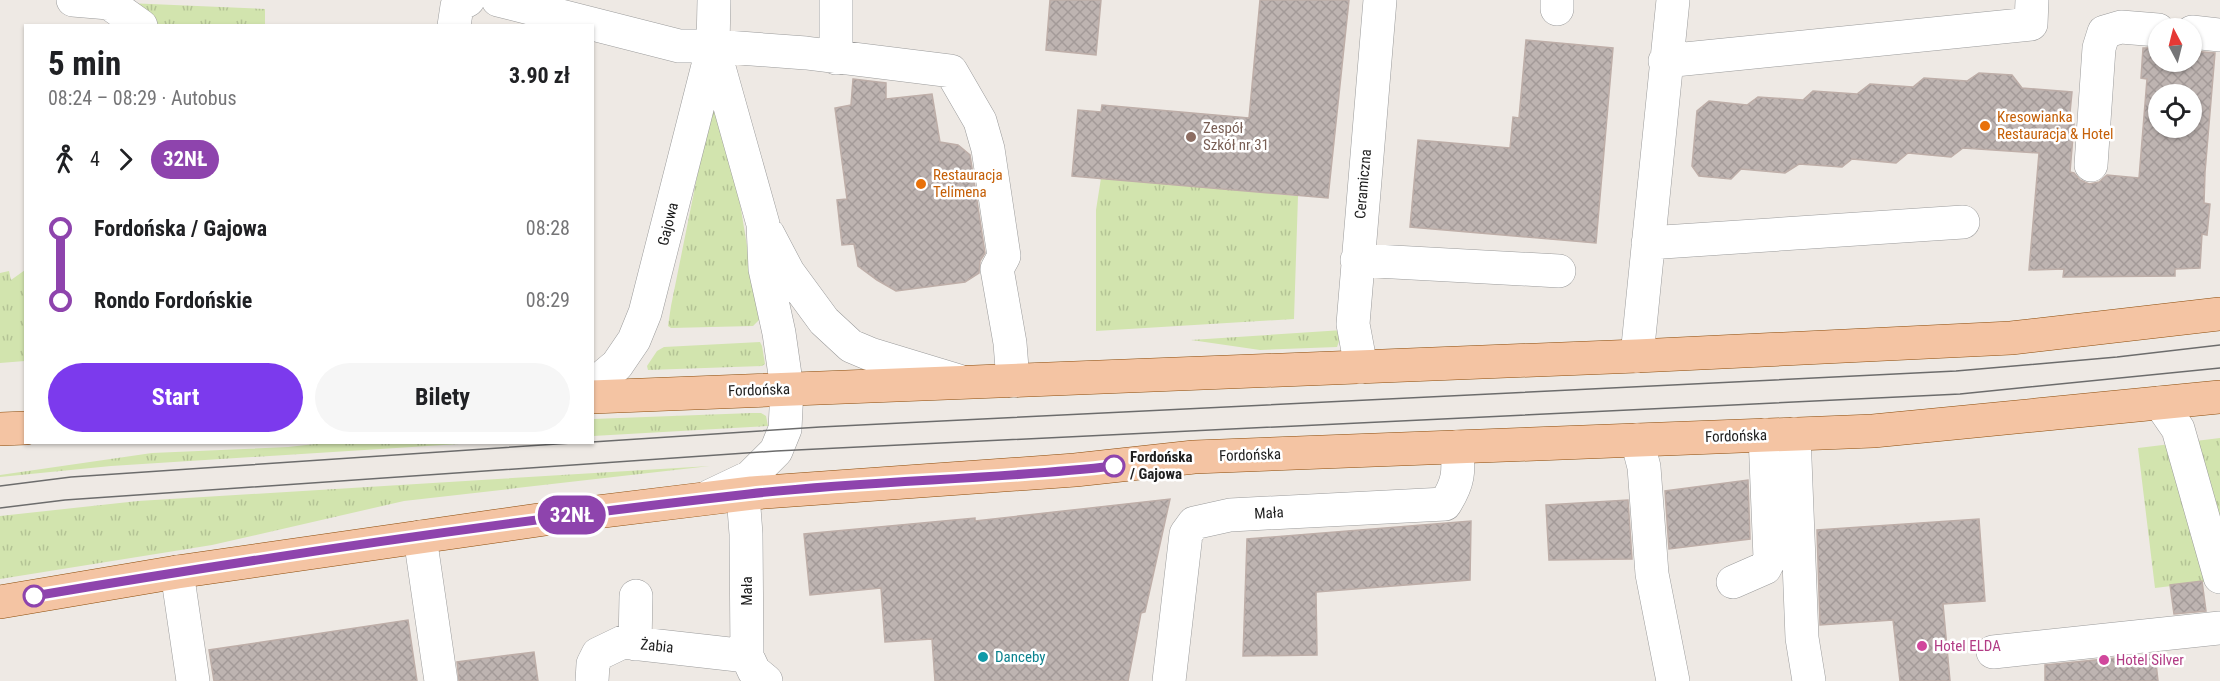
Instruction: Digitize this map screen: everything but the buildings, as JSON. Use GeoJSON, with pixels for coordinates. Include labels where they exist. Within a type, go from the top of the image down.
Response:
{"type":"FeatureCollection","features":[{"type":"Feature","properties":{"kind":"main road","name":"Fordońska"},"geometry":{"type":"LineString","coordinates":[[594,397],[1636,356],[2011,338],[2220,314]]}},
{"type":"Feature","properties":{"kind":"main road","name":"Fordońska"},"geometry":{"type":"LineString","coordinates":[[0,602],[177,572],[420,537],[743,495],[1075,470],[1194,457],[1873,430],[2220,397]]}},
{"type":"Feature","properties":{"kind":"main road"},"geometry":{"type":"LineString","coordinates":[[0,429],[24,428]]}},
{"type":"Feature","properties":{"kind":"street"},"geometry":{"type":"LineString","coordinates":[[73,0],[109,3],[138,24]]}},
{"type":"Feature","properties":{"kind":"street"},"geometry":{"type":"LineString","coordinates":[[454,24],[457,6],[468,0]]}},
{"type":"Feature","properties":{"kind":"street"},"geometry":{"type":"LineString","coordinates":[[498,0],[592,24]]}},
{"type":"Feature","properties":{"kind":"street","name":"Gajowa"},"geometry":{"type":"LineString","coordinates":[[594,384],[617,365],[634,340],[645,313],[713,46],[714,0]]}},
{"type":"Feature","properties":{"kind":"street"},"geometry":{"type":"LineString","coordinates":[[836,0],[836,58]]}},
{"type":"Feature","properties":{"kind":"street","name":"Ceramiczna"},"geometry":{"type":"LineString","coordinates":[[1361,367],[1353,324],[1380,0]]}},
{"type":"Feature","properties":{"kind":"street"},"geometry":{"type":"LineString","coordinates":[[1636,356],[1673,0]]}},
{"type":"Feature","properties":{"kind":"street"},"geometry":{"type":"LineString","coordinates":[[1665,61],[2031,24],[2032,0]]}},
{"type":"Feature","properties":{"kind":"street"},"geometry":{"type":"LineString","coordinates":[[594,24],[679,46],[713,46],[806,53],[951,71],[980,121],[988,149],[1004,256],[997,269],[1010,343],[1001,381]]}},
{"type":"Feature","properties":{"kind":"street"},"geometry":{"type":"LineString","coordinates":[[2091,165],[2099,48],[2104,32],[2121,27],[2148,29]]}},
{"type":"Feature","properties":{"kind":"street"},"geometry":{"type":"LineString","coordinates":[[2202,33],[2220,35]]}},
{"type":"Feature","properties":{"kind":"street","name":"Gajowa"},"geometry":{"type":"LineString","coordinates":[[713,46],[763,225],[788,272],[830,329],[851,346],[870,354],[927,370],[956,381],[1001,381]]}},
{"type":"Feature","properties":{"kind":"street"},"geometry":{"type":"LineString","coordinates":[[1648,243],[1963,222]]}},
{"type":"Feature","properties":{"kind":"street","name":"Gajowa"},"geometry":{"type":"LineString","coordinates":[[702,499],[750,477],[776,451],[785,429],[787,389],[779,333],[765,269],[763,225]]}},
{"type":"Feature","properties":{"kind":"street"},"geometry":{"type":"LineString","coordinates":[[1357,260],[1559,271]]}},
{"type":"Feature","properties":{"kind":"street"},"geometry":{"type":"LineString","coordinates":[[2160,403],[2178,429],[2220,577]]}},
{"type":"Feature","properties":{"kind":"street"},"geometry":{"type":"LineString","coordinates":[[1733,582],[1765,568],[1770,558],[1780,435]]}},
{"type":"Feature","properties":{"kind":"street"},"geometry":{"type":"LineString","coordinates":[[1780,435],[1802,638],[1809,681]]}},
{"type":"Feature","properties":{"kind":"street"},"geometry":{"type":"LineString","coordinates":[[1637,440],[1644,467],[1652,574],[1672,681]]}},
{"type":"Feature","properties":{"kind":"street","name":"Mała"},"geometry":{"type":"LineString","coordinates":[[1169,681],[1186,534],[1194,523],[1230,515],[1445,504],[1459,475],[1457,447]]}},
{"type":"Feature","properties":{"kind":"street","name":"Mała"},"geometry":{"type":"LineString","coordinates":[[743,495],[757,668]]}},
{"type":"Feature","properties":{"kind":"street"},"geometry":{"type":"LineString","coordinates":[[420,537],[441,681]]}},
{"type":"Feature","properties":{"kind":"street"},"geometry":{"type":"LineString","coordinates":[[177,572],[193,681]]}},
{"type":"Feature","properties":{"kind":"street"},"geometry":{"type":"LineString","coordinates":[[635,644],[636,596]]}},
{"type":"Feature","properties":{"kind":"street"},"geometry":{"type":"LineString","coordinates":[[1993,652],[2220,628]]}},
{"type":"Feature","properties":{"kind":"street","name":"Żabia"},"geometry":{"type":"LineString","coordinates":[[592,681],[592,664],[598,654],[623,642],[757,668]]}},
{"type":"Feature","properties":{"kind":"green space"},"geometry":{"type":"Polygon","coordinates":[[[127,3],[265,9],[265,24],[129,24],[127,3]]]}},
{"type":"Feature","properties":{"kind":"green space"},"geometry":{"type":"Polygon","coordinates":[[[716,83],[721,86],[759,320],[753,326],[671,328],[668,326],[671,306],[716,83]]]}},
{"type":"Feature","properties":{"kind":"green space"},"geometry":{"type":"Polygon","coordinates":[[[1101,178],[1298,196],[1294,319],[1096,331],[1096,210],[1101,178]]]}},
{"type":"Feature","properties":{"kind":"green space"},"geometry":{"type":"Polygon","coordinates":[[[9,271],[11,280],[24,271],[24,361],[0,363],[0,273],[9,271]]]}},
{"type":"Feature","properties":{"kind":"green space"},"geometry":{"type":"Polygon","coordinates":[[[1343,330],[1337,347],[1260,350],[1191,340],[1343,330]]]}},
{"type":"Feature","properties":{"kind":"green space"},"geometry":{"type":"Polygon","coordinates":[[[760,342],[765,364],[762,366],[648,370],[647,366],[657,351],[664,347],[760,342]]]}},
{"type":"Feature","properties":{"kind":"green space"},"geometry":{"type":"Polygon","coordinates":[[[761,413],[766,416],[768,426],[594,436],[594,419],[761,413]]]}},
{"type":"Feature","properties":{"kind":"green space"},"geometry":{"type":"Polygon","coordinates":[[[2220,438],[2220,580],[2155,588],[2138,448],[2220,438]]]}},
{"type":"Feature","properties":{"kind":"green space"},"geometry":{"type":"Polygon","coordinates":[[[315,444],[459,444],[111,466],[0,477],[0,475],[152,453],[315,444]]]}},
{"type":"Feature","properties":{"kind":"green space"},"geometry":{"type":"Polygon","coordinates":[[[710,466],[404,501],[212,545],[0,579],[0,516],[138,501],[710,466]]]}},
{"type":"Feature","properties":{"kind":"tram line"},"geometry":{"type":"LineString","coordinates":[[594,442],[820,427],[1956,371],[2117,357],[2220,345]]}},
{"type":"Feature","properties":{"kind":"tram line"},"geometry":{"type":"LineString","coordinates":[[0,508],[65,500],[776,451],[1960,394],[2220,368]]}},
{"type":"Feature","properties":{"kind":"tram line"},"geometry":{"type":"LineString","coordinates":[[0,486],[71,477],[558,444]]}},
{"type":"Feature","properties":{"kind":"bus line","name":"32NŁ"},"geometry":{"type":"LineString","coordinates":[[34,596],[265,559],[702,499],[1114,466]]}},
{"type":"Feature","properties":{"kind":"place","name":"Kresowianka Restauracja & Hotel"},"geometry":{"type":"Point","coordinates":[1985,126]}},
{"type":"Feature","properties":{"kind":"place","name":"Zespół Szkół nr 31"},"geometry":{"type":"Point","coordinates":[1191,137]}},
{"type":"Feature","properties":{"kind":"place","name":"Restauracja Telimena"},"geometry":{"type":"Point","coordinates":[921,184]}},
{"type":"Feature","properties":{"kind":"place","name":"Fordońska / Gajowa"},"geometry":{"type":"Point","coordinates":[1114,466]}},
{"type":"Feature","properties":{"kind":"place","name":"Hotel ELDA"},"geometry":{"type":"Point","coordinates":[1922,646]}},
{"type":"Feature","properties":{"kind":"place","name":"Danceby"},"geometry":{"type":"Point","coordinates":[983,657]}},
{"type":"Feature","properties":{"kind":"place","name":"Hotel Silver"},"geometry":{"type":"Point","coordinates":[2104,660]}}]}
